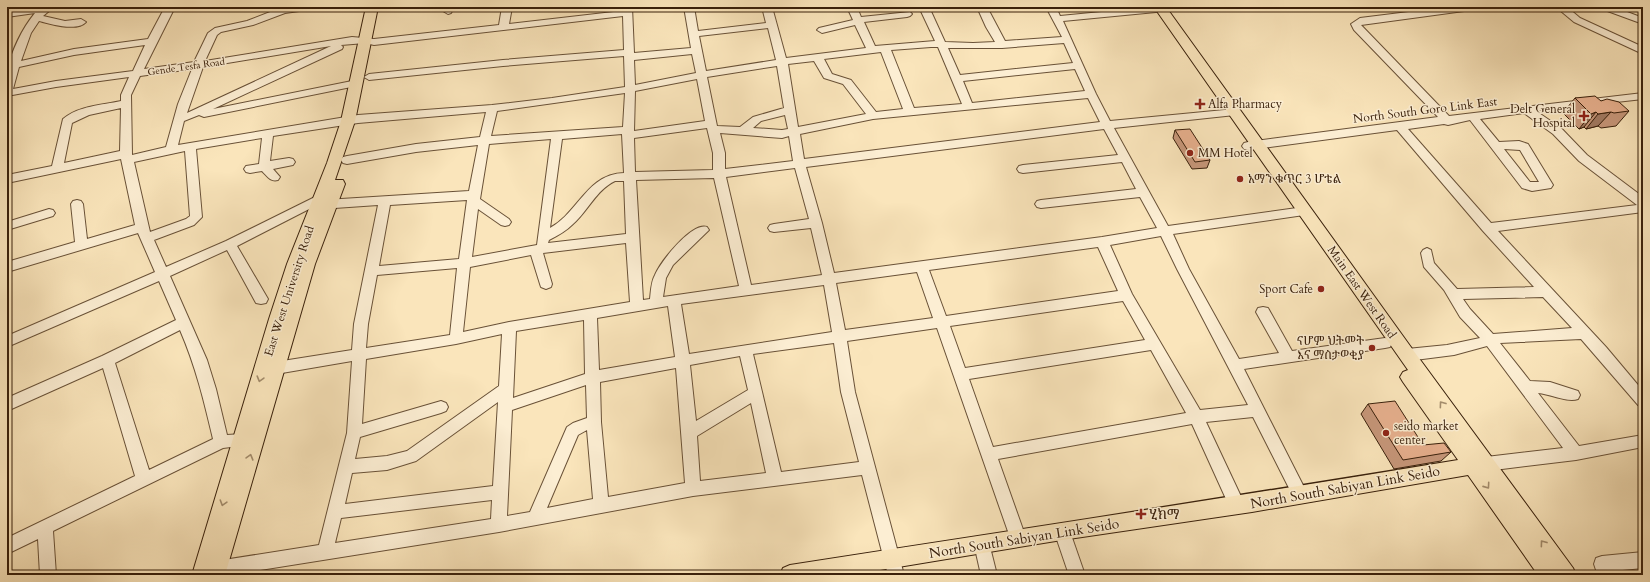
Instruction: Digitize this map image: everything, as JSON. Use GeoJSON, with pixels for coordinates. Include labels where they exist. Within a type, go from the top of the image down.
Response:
{"type":"FeatureCollection","features":[{"type":"Feature","properties":{"kind":"main road","name":"East West University Road"},"geometry":{"type":"LineString","coordinates":[[216,572],[307,264],[323,202],[347,160],[353,120],[363,80],[364,41],[372,7]]}},
{"type":"Feature","properties":{"kind":"main road","name":"East West University Road"},"geometry":{"type":"LineString","coordinates":[[364,41],[380,7]]}},
{"type":"Feature","properties":{"kind":"main road","name":"Main East West Road"},"geometry":{"type":"LineString","coordinates":[[1158,12],[1377,322],[1406,355],[1550,575]]}},
{"type":"Feature","properties":{"kind":"main road","name":"East West University Road"},"geometry":{"type":"LineString","coordinates":[[202,575],[280,312],[296,264],[323,202],[353,120]]}},
{"type":"Feature","properties":{"kind":"main road","name":"Main East West Road"},"geometry":{"type":"LineString","coordinates":[[1377,322],[1385,342],[1479,465],[1566,575]]}},
{"type":"Feature","properties":{"kind":"main road","name":"North South Sabiyan Link Seido"},"geometry":{"type":"LineString","coordinates":[[790,575],[893,567],[982,544],[1300,495],[1479,465]]}},
{"type":"Feature","properties":{"kind":"street"},"geometry":{"type":"LineString","coordinates":[[170,7],[128,89],[125,104],[127,157],[145,233],[200,360],[209,389],[221,442]]}},
{"type":"Feature","properties":{"kind":"street"},"geometry":{"type":"LineString","coordinates":[[171,150],[181,119],[187,91],[197,65],[214,31],[250,23],[283,10],[306,7]]}},
{"type":"Feature","properties":{"kind":"street"},"geometry":{"type":"LineString","coordinates":[[503,28],[507,7]]}},
{"type":"Feature","properties":{"kind":"street"},"geometry":{"type":"LineString","coordinates":[[689,7],[712,126],[719,153],[719,174],[746,289]]}},
{"type":"Feature","properties":{"kind":"street"},"geometry":{"type":"LineString","coordinates":[[768,7],[782,62],[799,163],[816,223],[829,278],[848,392],[893,567]]}},
{"type":"Feature","properties":{"kind":"street"},"geometry":{"type":"LineString","coordinates":[[852,7],[872,50]]}},
{"type":"Feature","properties":{"kind":"street"},"geometry":{"type":"LineString","coordinates":[[924,7],[969,107]]}},
{"type":"Feature","properties":{"kind":"street"},"geometry":{"type":"LineString","coordinates":[[982,7],[991,27],[1002,45]]}},
{"type":"Feature","properties":{"kind":"street"},"geometry":{"type":"LineString","coordinates":[[1051,7],[1068,40],[1106,125],[1126,158],[1183,269],[1235,365],[1300,495]]}},
{"type":"Feature","properties":{"kind":"street"},"geometry":{"type":"LineString","coordinates":[[1561,7],[1577,20],[1643,51]]}},
{"type":"Feature","properties":{"kind":"street"},"geometry":{"type":"LineString","coordinates":[[1605,7],[1643,21]]}},
{"type":"Feature","properties":{"kind":"street"},"geometry":{"type":"LineString","coordinates":[[1622,7],[1643,15]]}},
{"type":"Feature","properties":{"kind":"street"},"geometry":{"type":"LineString","coordinates":[[9,15],[47,8]]}},
{"type":"Feature","properties":{"kind":"street"},"geometry":{"type":"LineString","coordinates":[[7,92],[23,37],[37,18],[47,8]]}},
{"type":"Feature","properties":{"kind":"street"},"geometry":{"type":"LineString","coordinates":[[1448,121],[1414,84],[1357,28],[1356,24],[1360,21],[1464,8]]}},
{"type":"Feature","properties":{"kind":"street"},"geometry":{"type":"LineString","coordinates":[[627,10],[630,89],[628,133],[629,176],[637,306]]}},
{"type":"Feature","properties":{"kind":"street","name":"Gende Tesfa Road"},"geometry":{"type":"LineString","coordinates":[[7,92],[364,41],[503,28],[627,10]]}},
{"type":"Feature","properties":{"kind":"street"},"geometry":{"type":"LineString","coordinates":[[1058,19],[1158,12]]}},
{"type":"Feature","properties":{"kind":"street"},"geometry":{"type":"LineString","coordinates":[[822,30],[859,21],[908,14]]}},
{"type":"Feature","properties":{"kind":"street"},"geometry":{"type":"LineString","coordinates":[[37,18],[65,24],[81,22]]}},
{"type":"Feature","properties":{"kind":"street"},"geometry":{"type":"LineString","coordinates":[[695,34],[772,25]]}},
{"type":"Feature","properties":{"kind":"street"},"geometry":{"type":"LineString","coordinates":[[7,179],[190,146],[353,120],[492,108],[630,89],[702,74],[885,48],[915,45],[1002,45],[1068,40]]}},
{"type":"Feature","properties":{"kind":"street"},"geometry":{"type":"LineString","coordinates":[[15,65],[74,52],[152,41]]}},
{"type":"Feature","properties":{"kind":"street"},"geometry":{"type":"LineString","coordinates":[[181,119],[364,41]]}},
{"type":"Feature","properties":{"kind":"street"},"geometry":{"type":"LineString","coordinates":[[885,48],[910,113]]}},
{"type":"Feature","properties":{"kind":"street"},"geometry":{"type":"LineString","coordinates":[[181,119],[363,80],[503,63],[698,50]]}},
{"type":"Feature","properties":{"kind":"street"},"geometry":{"type":"LineString","coordinates":[[818,58],[828,76],[847,82],[873,116]]}},
{"type":"Feature","properties":{"kind":"street"},"geometry":{"type":"LineString","coordinates":[[957,78],[1079,66]]}},
{"type":"Feature","properties":{"kind":"street"},"geometry":{"type":"LineString","coordinates":[[347,160],[406,148],[484,140],[628,133],[712,126],[767,134],[794,133],[873,116],[1091,94]]}},
{"type":"Feature","properties":{"kind":"street","name":"North South Goro Link East"},"geometry":{"type":"LineString","coordinates":[[1253,145],[1448,121],[1584,101],[1643,96]]}},
{"type":"Feature","properties":{"kind":"street"},"geometry":{"type":"LineString","coordinates":[[57,169],[67,122],[70,118],[79,114],[125,104]]}},
{"type":"Feature","properties":{"kind":"street"},"geometry":{"type":"LineString","coordinates":[[456,339],[473,197],[492,108]]}},
{"type":"Feature","properties":{"kind":"street"},"geometry":{"type":"LineString","coordinates":[[742,131],[757,119],[789,110]]}},
{"type":"Feature","properties":{"kind":"street"},"geometry":{"type":"LineString","coordinates":[[1527,110],[1557,131],[1584,158],[1643,203]]}},
{"type":"Feature","properties":{"kind":"street"},"geometry":{"type":"LineString","coordinates":[[540,245],[571,220],[604,181],[613,176],[719,174],[1106,125],[1230,112]]}},
{"type":"Feature","properties":{"kind":"street"},"geometry":{"type":"LineString","coordinates":[[1473,117],[1528,187],[1547,185],[1524,147],[1519,145],[1496,146]]}},
{"type":"Feature","properties":{"kind":"street"},"geometry":{"type":"LineString","coordinates":[[1400,127],[1487,228],[1601,351],[1643,401]]}},
{"type":"Feature","properties":{"kind":"street"},"geometry":{"type":"LineString","coordinates":[[264,166],[268,133]]}},
{"type":"Feature","properties":{"kind":"street"},"geometry":{"type":"LineString","coordinates":[[546,284],[540,245],[558,136]]}},
{"type":"Feature","properties":{"kind":"street"},"geometry":{"type":"LineString","coordinates":[[7,267],[82,246],[190,222],[196,217],[190,146]]}},
{"type":"Feature","properties":{"kind":"street"},"geometry":{"type":"LineString","coordinates":[[1023,169],[1126,158]]}},
{"type":"Feature","properties":{"kind":"street"},"geometry":{"type":"LineString","coordinates":[[250,169],[289,162]]}},
{"type":"Feature","properties":{"kind":"street"},"geometry":{"type":"LineString","coordinates":[[264,166],[274,176]]}},
{"type":"Feature","properties":{"kind":"street"},"geometry":{"type":"LineString","coordinates":[[1041,204],[1144,192]]}},
{"type":"Feature","properties":{"kind":"street"},"geometry":{"type":"LineString","coordinates":[[7,342],[162,275],[323,202],[473,197],[505,222]]}},
{"type":"Feature","properties":{"kind":"street"},"geometry":{"type":"LineString","coordinates":[[325,553],[354,434],[362,318],[372,271],[384,200]]}},
{"type":"Feature","properties":{"kind":"street"},"geometry":{"type":"LineString","coordinates":[[77,204],[82,246]]}},
{"type":"Feature","properties":{"kind":"street"},"geometry":{"type":"LineString","coordinates":[[1487,228],[1643,208]]}},
{"type":"Feature","properties":{"kind":"street"},"geometry":{"type":"LineString","coordinates":[[276,368],[456,339],[510,327],[674,300],[746,289],[1102,242],[1164,231],[1299,211]]}},
{"type":"Feature","properties":{"kind":"street"},"geometry":{"type":"LineString","coordinates":[[7,226],[50,213]]}},
{"type":"Feature","properties":{"kind":"street"},"geometry":{"type":"LineString","coordinates":[[774,228],[816,223]]}},
{"type":"Feature","properties":{"kind":"street"},"geometry":{"type":"LineString","coordinates":[[656,303],[660,276],[667,264],[686,243],[703,230]]}},
{"type":"Feature","properties":{"kind":"street"},"geometry":{"type":"LineString","coordinates":[[372,271],[464,263],[540,245],[632,238]]}},
{"type":"Feature","properties":{"kind":"street"},"geometry":{"type":"LineString","coordinates":[[1102,242],[1126,295],[1196,417],[1237,505]]}},
{"type":"Feature","properties":{"kind":"street"},"geometry":{"type":"LineString","coordinates":[[230,244],[261,299]]}},
{"type":"Feature","properties":{"kind":"street"},"geometry":{"type":"LineString","coordinates":[[1427,253],[1428,264],[1453,294],[1465,313],[1490,340],[1576,453]]}},
{"type":"Feature","properties":{"kind":"street"},"geometry":{"type":"LineString","coordinates":[[922,266],[1018,538]]}},
{"type":"Feature","properties":{"kind":"street"},"geometry":{"type":"LineString","coordinates":[[1453,294],[1546,292]]}},
{"type":"Feature","properties":{"kind":"street"},"geometry":{"type":"LineString","coordinates":[[506,406],[593,377],[744,350],[1126,295]]}},
{"type":"Feature","properties":{"kind":"street"},"geometry":{"type":"LineString","coordinates":[[674,300],[691,432],[694,489]]}},
{"type":"Feature","properties":{"kind":"street"},"geometry":{"type":"LineString","coordinates":[[1262,312],[1288,357]]}},
{"type":"Feature","properties":{"kind":"street"},"geometry":{"type":"LineString","coordinates":[[590,313],[594,422],[601,505]]}},
{"type":"Feature","properties":{"kind":"street"},"geometry":{"type":"LineString","coordinates":[[7,405],[107,360],[183,323]]}},
{"type":"Feature","properties":{"kind":"street"},"geometry":{"type":"LineString","coordinates":[[499,525],[510,327]]}},
{"type":"Feature","properties":{"kind":"street"},"geometry":{"type":"LineString","coordinates":[[1406,355],[1458,349],[1474,346],[1490,340],[1583,333]]}},
{"type":"Feature","properties":{"kind":"street"},"geometry":{"type":"LineString","coordinates":[[1235,365],[1385,342]]}},
{"type":"Feature","properties":{"kind":"street"},"geometry":{"type":"LineString","coordinates":[[961,374],[1154,344]]}},
{"type":"Feature","properties":{"kind":"street"},"geometry":{"type":"LineString","coordinates":[[744,350],[756,393],[775,479]]}},
{"type":"Feature","properties":{"kind":"street"},"geometry":{"type":"LineString","coordinates":[[107,360],[144,479]]}},
{"type":"Feature","properties":{"kind":"street"},"geometry":{"type":"LineString","coordinates":[[1526,388],[1544,386],[1573,395]]}},
{"type":"Feature","properties":{"kind":"street"},"geometry":{"type":"LineString","coordinates":[[346,467],[387,463],[411,456],[506,388]]}},
{"type":"Feature","properties":{"kind":"street"},"geometry":{"type":"LineString","coordinates":[[691,432],[756,393]]}},
{"type":"Feature","properties":{"kind":"street"},"geometry":{"type":"LineString","coordinates":[[354,434],[441,407]]}},
{"type":"Feature","properties":{"kind":"street"},"geometry":{"type":"LineString","coordinates":[[989,454],[1196,417],[1258,410]]}},
{"type":"Feature","properties":{"kind":"street"},"geometry":{"type":"LineString","coordinates":[[536,517],[572,431],[578,427],[594,422]]}},
{"type":"Feature","properties":{"kind":"street"},"geometry":{"type":"LineString","coordinates":[[7,546],[221,442],[242,440]]}},
{"type":"Feature","properties":{"kind":"street","name":"North South Sabiyan Link Seido"},"geometry":{"type":"LineString","coordinates":[[1479,465],[1576,453],[1643,441]]}},
{"type":"Feature","properties":{"kind":"street"},"geometry":{"type":"LineString","coordinates":[[216,572],[499,525],[694,489],[867,468]]}},
{"type":"Feature","properties":{"kind":"street"},"geometry":{"type":"LineString","coordinates":[[335,512],[501,492]]}},
{"type":"Feature","properties":{"kind":"street"},"geometry":{"type":"LineString","coordinates":[[45,527],[48,575]]}},
{"type":"Feature","properties":{"kind":"street"},"geometry":{"type":"LineString","coordinates":[[1062,531],[1077,575]]}},
{"type":"Feature","properties":{"kind":"street"},"geometry":{"type":"LineString","coordinates":[[982,544],[989,575]]}},
{"type":"Feature","properties":{"kind":"street"},"geometry":{"type":"LineString","coordinates":[[1602,564],[1643,560]]}},
{"type":"Feature","properties":{"kind":"building"},"geometry":{"type":"Polygon","coordinates":[[[1595,96],[1601,101],[1607,99],[1619,102],[1629,111],[1598,114],[1596,112],[1591,114],[1575,98],[1595,96]]]}},
{"type":"Feature","properties":{"kind":"building"},"geometry":{"type":"Polygon","coordinates":[[[1190,129],[1210,160],[1195,162],[1175,130],[1190,129]]]}},
{"type":"Feature","properties":{"kind":"building"},"geometry":{"type":"Polygon","coordinates":[[[1395,401],[1423,445],[1444,443],[1451,452],[1403,460],[1368,404],[1395,401]]]}},
{"type":"Feature","properties":{"kind":"place","name":"Alfa Pharmacy"},"geometry":{"type":"Point","coordinates":[1200,104]}},
{"type":"Feature","properties":{"kind":"place","name":"Delt General Hospital"},"geometry":{"type":"Point","coordinates":[1584,116]}},
{"type":"Feature","properties":{"kind":"place","name":"MM Hotel"},"geometry":{"type":"Point","coordinates":[1190,153]}},
{"type":"Feature","properties":{"kind":"place","name":"አማን ቁጥር 3 ሆቴል"},"geometry":{"type":"Point","coordinates":[1240,179]}},
{"type":"Feature","properties":{"kind":"place","name":"Sport Cafe"},"geometry":{"type":"Point","coordinates":[1321,289]}},
{"type":"Feature","properties":{"kind":"place","name":"ናሆም ህትመት እና ማስታወቂያ"},"geometry":{"type":"Point","coordinates":[1372,348]}},
{"type":"Feature","properties":{"kind":"place","name":"seido market center"},"geometry":{"type":"Point","coordinates":[1386,433]}},
{"type":"Feature","properties":{"kind":"place","name":"ሂክማ"},"geometry":{"type":"Point","coordinates":[1141,514]}}]}
